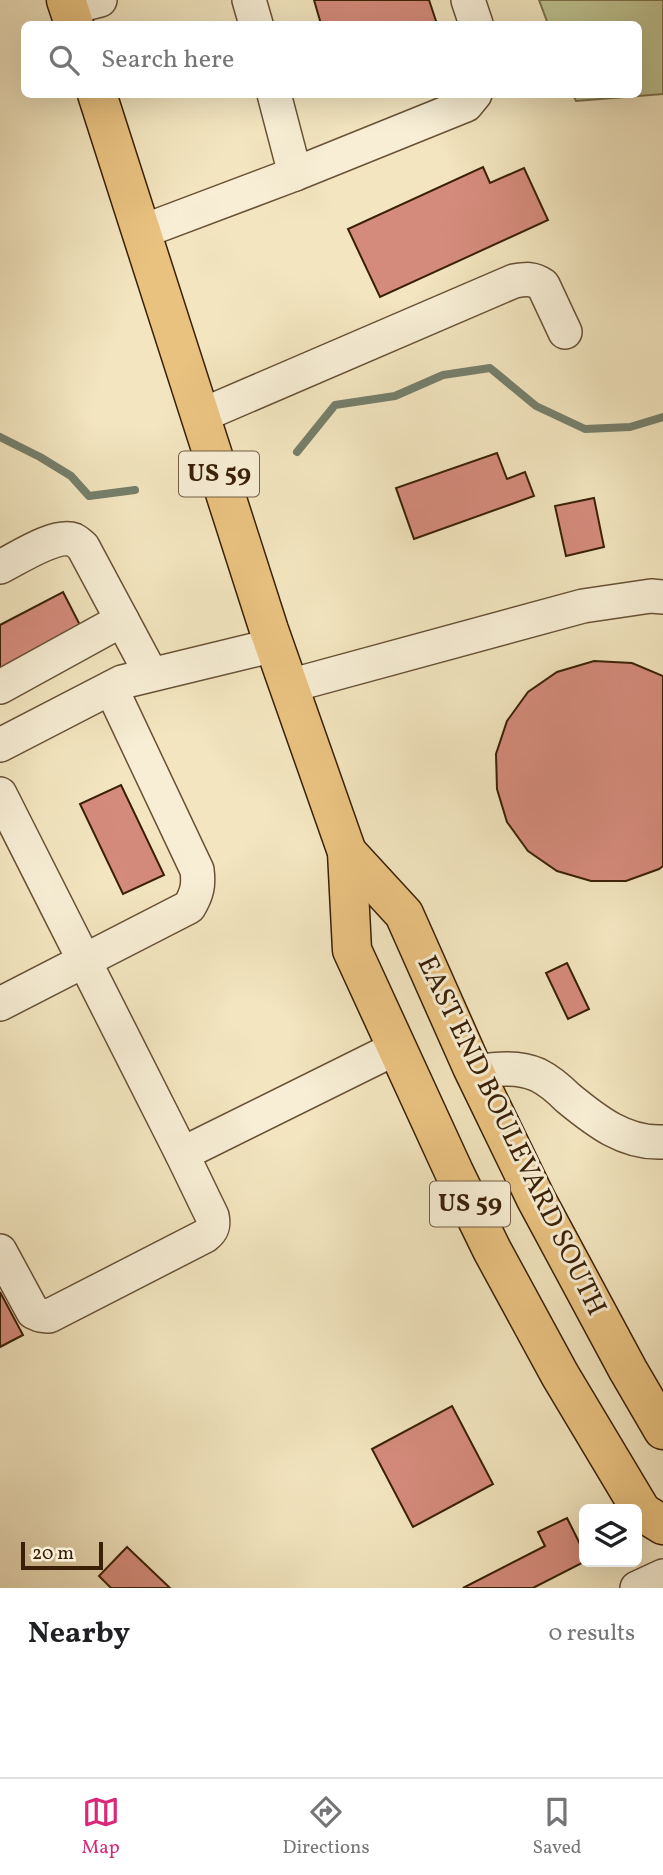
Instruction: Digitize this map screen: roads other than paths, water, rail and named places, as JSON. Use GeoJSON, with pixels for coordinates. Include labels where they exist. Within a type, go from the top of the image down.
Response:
{"type":"FeatureCollection","features":[{"type":"Feature","properties":{"kind":"highway","name":"EAST END BOULEVARD SOUTH"},"geometry":{"type":"LineString","coordinates":[[98,98],[275,645],[346,852],[352,950],[454,1172],[526,1315],[642,1512],[663,1525]]}},
{"type":"Feature","properties":{"kind":"highway","name":"EAST END BOULEVARD SOUTH"},"geometry":{"type":"LineString","coordinates":[[346,852],[404,914],[474,1072],[536,1199],[663,1430]]}},
{"type":"Feature","properties":{"kind":"street"},"geometry":{"type":"LineString","coordinates":[[249,0],[255,21]]}},
{"type":"Feature","properties":{"kind":"street"},"geometry":{"type":"LineString","coordinates":[[468,0],[475,21]]}},
{"type":"Feature","properties":{"kind":"street"},"geometry":{"type":"LineString","coordinates":[[275,98],[295,174]]}},
{"type":"Feature","properties":{"kind":"street"},"geometry":{"type":"LineString","coordinates":[[141,232],[466,105],[472,98]]}},
{"type":"Feature","properties":{"kind":"street"},"geometry":{"type":"LineString","coordinates":[[200,416],[514,281],[527,278],[543,285],[565,332]]}},
{"type":"Feature","properties":{"kind":"street"},"geometry":{"type":"LineString","coordinates":[[0,567],[53,541],[64,538],[75,540],[83,547],[151,674]]}},
{"type":"Feature","properties":{"kind":"street"},"geometry":{"type":"LineString","coordinates":[[289,687],[583,606],[650,596],[663,597]]}},
{"type":"Feature","properties":{"kind":"street"},"geometry":{"type":"LineString","coordinates":[[0,687],[122,620]]}},
{"type":"Feature","properties":{"kind":"street"},"geometry":{"type":"LineString","coordinates":[[0,745],[132,679],[275,645]]}},
{"type":"Feature","properties":{"kind":"street"},"geometry":{"type":"LineString","coordinates":[[0,1003],[189,907],[195,897],[199,884],[197,870],[111,688]]}},
{"type":"Feature","properties":{"kind":"street"},"geometry":{"type":"LineString","coordinates":[[0,794],[182,1154],[214,1225],[205,1236],[49,1316],[33,1312],[0,1251]]}},
{"type":"Feature","properties":{"kind":"street"},"geometry":{"type":"LineString","coordinates":[[182,1154],[396,1048]]}},
{"type":"Feature","properties":{"kind":"street"},"geometry":{"type":"LineString","coordinates":[[474,1072],[502,1068],[536,1074],[597,1121],[621,1134],[635,1140],[663,1142]]}},
{"type":"Feature","properties":{"kind":"street"},"geometry":{"type":"LineString","coordinates":[[637,1588],[663,1576]]}},
{"type":"Feature","properties":{"kind":"waterway"},"geometry":{"type":"LineString","coordinates":[[297,452],[335,405],[395,396],[443,375],[490,368],[536,406],[585,429],[630,427],[663,417]]}},
{"type":"Feature","properties":{"kind":"waterway"},"geometry":{"type":"LineString","coordinates":[[0,437],[71,476],[89,496],[135,490]]}}]}
